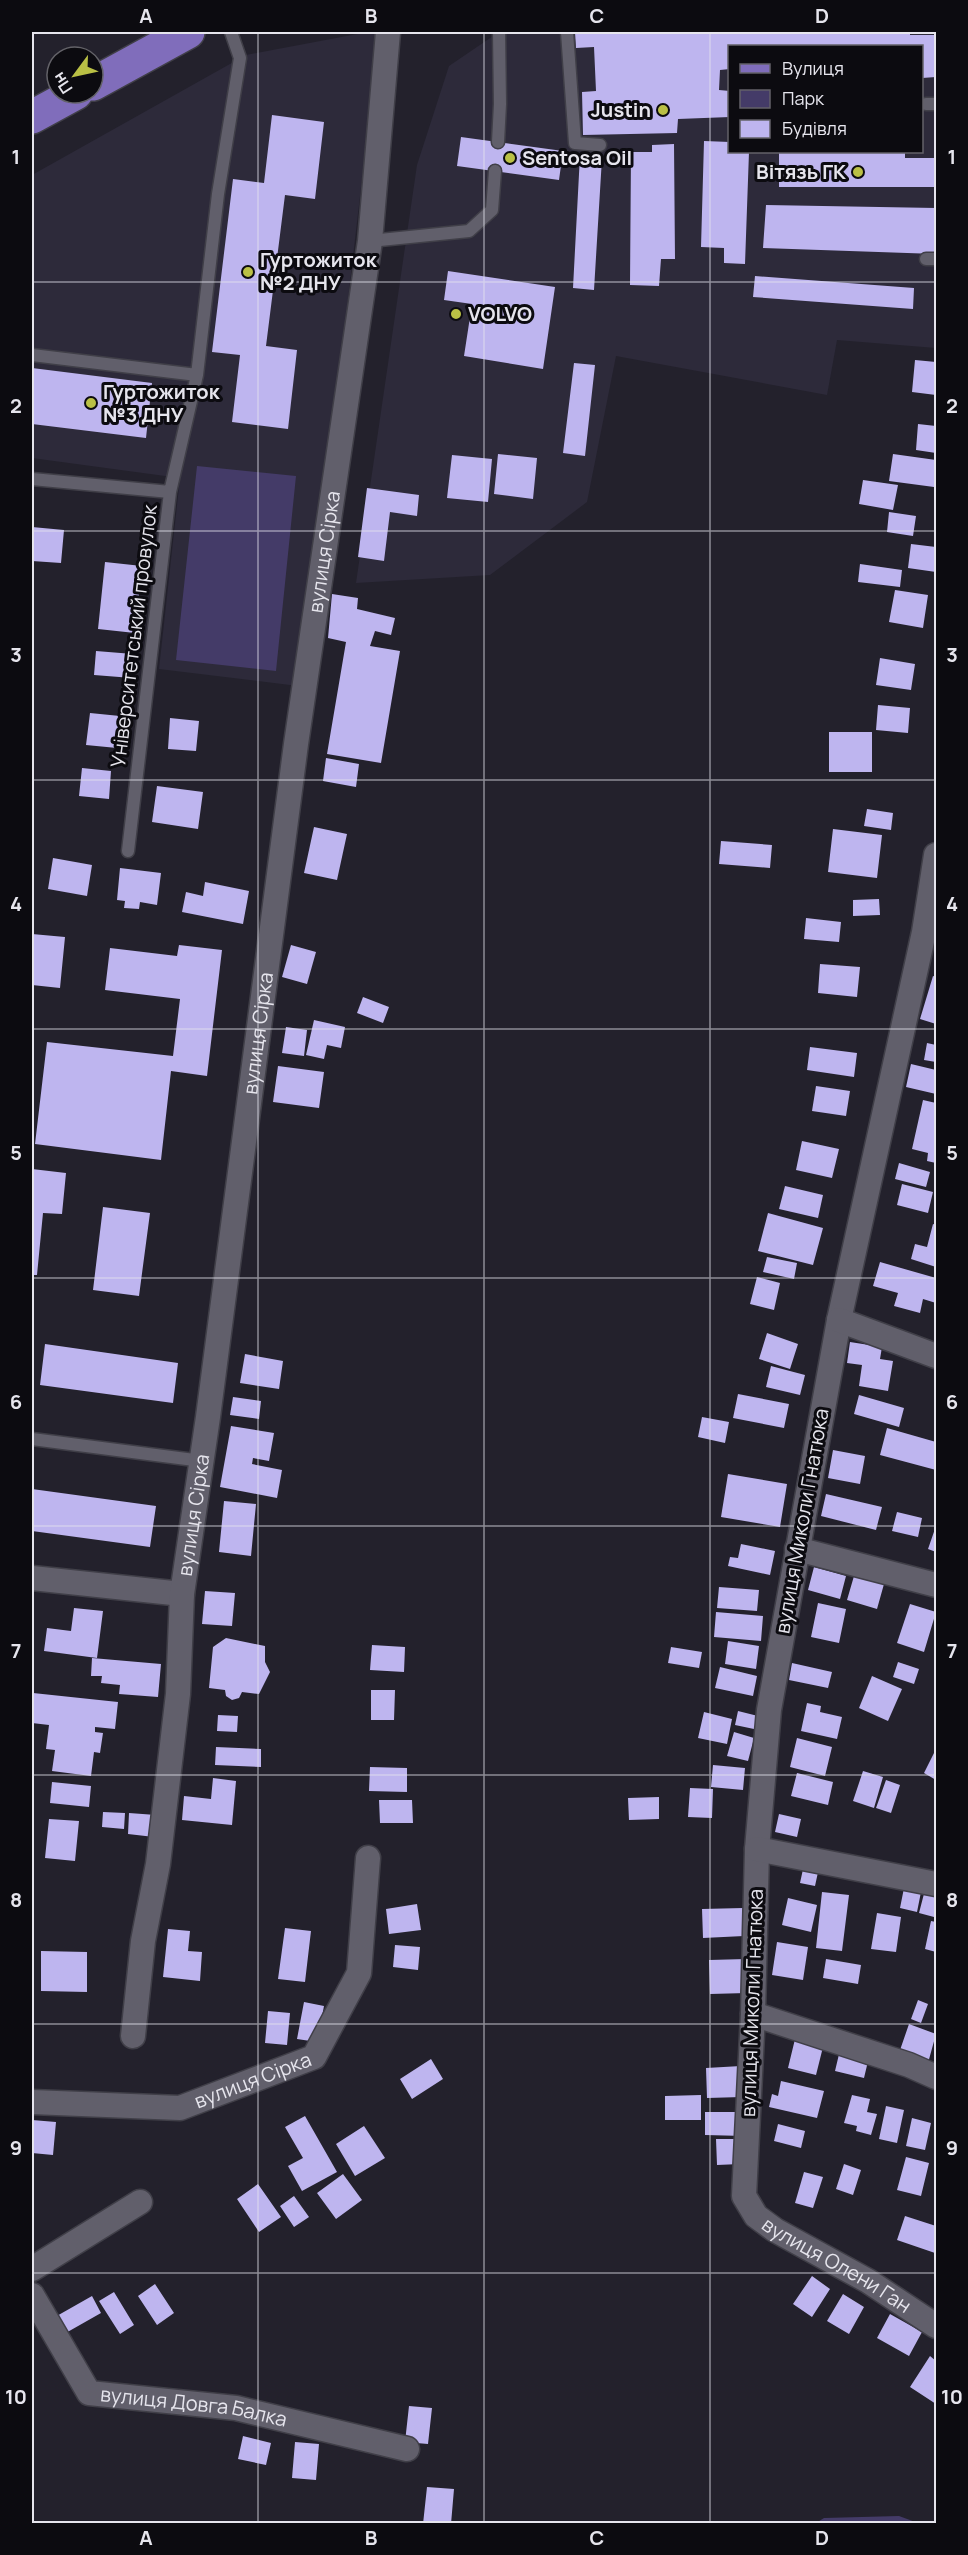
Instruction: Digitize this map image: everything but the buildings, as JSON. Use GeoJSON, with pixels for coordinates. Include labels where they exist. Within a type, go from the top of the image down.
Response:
{"type":"FeatureCollection","features":[{"type":"Feature","properties":{"kind":"main road"},"geometry":{"type":"LineString","coordinates":[[105,77],[188,32]]}},
{"type":"Feature","properties":{"kind":"main road"},"geometry":{"type":"LineString","coordinates":[[32,117],[54,105]]}},
{"type":"Feature","properties":{"kind":"street","name":"вулиця Сірка"},"geometry":{"type":"LineString","coordinates":[[133,2036],[143,1941],[158,1864],[177,1706],[182,1594],[202,1461],[296,744],[370,241],[388,32]]}},
{"type":"Feature","properties":{"kind":"street","name":"вулиця Миколи Гнатюка"},"geometry":{"type":"LineString","coordinates":[[744,2196],[753,2014],[757,1849],[769,1710],[796,1549],[839,1320],[930,935],[936,855]]}},
{"type":"Feature","properties":{"kind":"street"},"geometry":{"type":"LineString","coordinates":[[839,1320],[936,1356]]}},
{"type":"Feature","properties":{"kind":"street"},"geometry":{"type":"LineString","coordinates":[[796,1549],[936,1585]]}},
{"type":"Feature","properties":{"kind":"street"},"geometry":{"type":"LineString","coordinates":[[32,1578],[182,1594]]}},
{"type":"Feature","properties":{"kind":"street"},"geometry":{"type":"LineString","coordinates":[[757,1849],[936,1884]]}},
{"type":"Feature","properties":{"kind":"street","name":"вулиця Сірка"},"geometry":{"type":"LineString","coordinates":[[32,2102],[180,2108],[314,2057],[359,1973],[368,1858]]}},
{"type":"Feature","properties":{"kind":"street"},"geometry":{"type":"LineString","coordinates":[[753,2014],[909,2065],[936,2077]]}},
{"type":"Feature","properties":{"kind":"street","name":"вулиця Олени Ган"},"geometry":{"type":"LineString","coordinates":[[744,2196],[756,2216],[775,2230],[868,2281],[936,2326]]}},
{"type":"Feature","properties":{"kind":"street"},"geometry":{"type":"LineString","coordinates":[[32,2269],[140,2202]]}},
{"type":"Feature","properties":{"kind":"street","name":"вулиця Довга Балка"},"geometry":{"type":"LineString","coordinates":[[32,2295],[89,2393],[236,2408],[407,2449]]}},
{"type":"Feature","properties":{"kind":"lane"},"geometry":{"type":"LineString","coordinates":[[170,492],[196,375],[218,194],[240,58],[231,32]]}},
{"type":"Feature","properties":{"kind":"lane"},"geometry":{"type":"LineString","coordinates":[[498,142],[499,32]]}},
{"type":"Feature","properties":{"kind":"lane"},"geometry":{"type":"LineString","coordinates":[[567,32],[575,143],[600,145]]}},
{"type":"Feature","properties":{"kind":"lane"},"geometry":{"type":"LineString","coordinates":[[370,241],[469,231],[492,210],[495,171]]}},
{"type":"Feature","properties":{"kind":"lane"},"geometry":{"type":"LineString","coordinates":[[32,355],[196,375]]}},
{"type":"Feature","properties":{"kind":"lane","name":"Університетський провулок"},"geometry":{"type":"LineString","coordinates":[[32,479],[170,492],[128,850]]}},
{"type":"Feature","properties":{"kind":"lane"},"geometry":{"type":"LineString","coordinates":[[32,1439],[202,1461]]}},
{"type":"Feature","properties":{"kind":"shaded area"},"geometry":{"type":"Polygon","coordinates":[[[368,32],[379,32],[328,473],[298,686],[159,669],[180,478],[32,458],[32,175],[246,55],[368,32]]]}},
{"type":"Feature","properties":{"kind":"shaded area"},"geometry":{"type":"Polygon","coordinates":[[[499,32],[936,32],[936,348],[837,340],[827,395],[616,356],[587,502],[490,575],[356,583],[417,165],[449,66],[499,32]]]}},
{"type":"Feature","properties":{"kind":"green space"},"geometry":{"type":"Polygon","coordinates":[[[197,466],[296,476],[276,671],[176,660],[197,466]]]}},
{"type":"Feature","properties":{"kind":"green space"},"geometry":{"type":"Polygon","coordinates":[[[899,2516],[918,2523],[816,2523],[824,2518],[899,2516]]]}},
{"type":"Feature","properties":{"kind":"place","name":"Justin"},"geometry":{"type":"Point","coordinates":[663,110]}},
{"type":"Feature","properties":{"kind":"place","name":"Sentosa Oil"},"geometry":{"type":"Point","coordinates":[510,158]}},
{"type":"Feature","properties":{"kind":"place","name":"Вітязь ГК"},"geometry":{"type":"Point","coordinates":[858,172]}},
{"type":"Feature","properties":{"kind":"place","name":"Гуртожиток №2 ДНУ"},"geometry":{"type":"Point","coordinates":[248,272]}},
{"type":"Feature","properties":{"kind":"place","name":"VOLVO"},"geometry":{"type":"Point","coordinates":[456,314]}},
{"type":"Feature","properties":{"kind":"place","name":"Гуртожиток №3 ДНУ"},"geometry":{"type":"Point","coordinates":[91,403]}}]}
